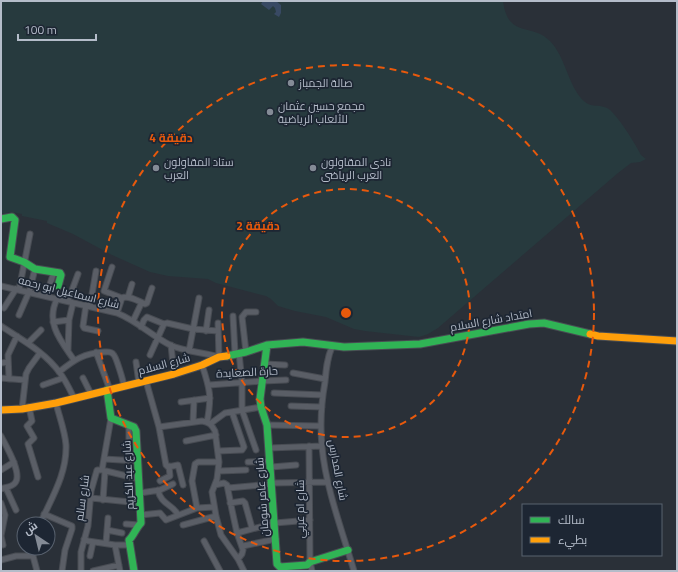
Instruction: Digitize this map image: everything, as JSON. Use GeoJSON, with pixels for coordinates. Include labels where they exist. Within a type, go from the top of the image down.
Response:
{"type":"FeatureCollection","features":[{"type":"Feature","properties":{"kind":"street"},"geometry":{"type":"LineString","coordinates":[[1,219],[12,216],[15,220],[9,255],[12,258],[24,262],[35,269],[60,273],[61,275],[58,286]]}},
{"type":"Feature","properties":{"kind":"street"},"geometry":{"type":"LineString","coordinates":[[4,308],[18,290],[30,234]]}},
{"type":"Feature","properties":{"kind":"street"},"geometry":{"type":"LineString","coordinates":[[112,267],[103,290],[106,292],[122,298],[128,297],[145,304],[147,303],[152,288]]}},
{"type":"Feature","properties":{"kind":"street"},"geometry":{"type":"LineString","coordinates":[[19,315],[30,292],[35,269]]}},
{"type":"Feature","properties":{"kind":"street"},"geometry":{"type":"LineString","coordinates":[[96,271],[83,326],[84,328],[98,331]]}},
{"type":"Feature","properties":{"kind":"street"},"geometry":{"type":"LineString","coordinates":[[46,296],[54,272]]}},
{"type":"Feature","properties":{"kind":"street"},"geometry":{"type":"LineString","coordinates":[[68,350],[70,302],[78,274]]}},
{"type":"Feature","properties":{"kind":"street"},"geometry":{"type":"LineString","coordinates":[[128,297],[132,284]]}},
{"type":"Feature","properties":{"kind":"street","name":"شارع اسماعيل ابو رحمه"},"geometry":{"type":"LineString","coordinates":[[1,286],[117,313],[133,321],[171,346],[219,357]]}},
{"type":"Feature","properties":{"kind":"street"},"geometry":{"type":"LineString","coordinates":[[117,313],[122,298]]}},
{"type":"Feature","properties":{"kind":"street"},"geometry":{"type":"LineString","coordinates":[[189,351],[199,298]]}},
{"type":"Feature","properties":{"kind":"street"},"geometry":{"type":"LineString","coordinates":[[57,299],[52,310],[53,322],[59,337],[74,360]]}},
{"type":"Feature","properties":{"kind":"street"},"geometry":{"type":"LineString","coordinates":[[133,321],[143,303]]}},
{"type":"Feature","properties":{"kind":"street"},"geometry":{"type":"LineString","coordinates":[[206,331],[209,310]]}},
{"type":"Feature","properties":{"kind":"street"},"geometry":{"type":"LineString","coordinates":[[240,353],[242,316],[246,312],[256,312]]}},
{"type":"Feature","properties":{"kind":"street"},"geometry":{"type":"LineString","coordinates":[[233,316],[240,353],[242,410],[256,450]]}},
{"type":"Feature","properties":{"kind":"street"},"geometry":{"type":"LineString","coordinates":[[141,327],[147,317],[164,324],[170,322],[193,329],[218,331]]}},
{"type":"Feature","properties":{"kind":"street"},"geometry":{"type":"LineString","coordinates":[[53,322],[69,320]]}},
{"type":"Feature","properties":{"kind":"street"},"geometry":{"type":"LineString","coordinates":[[218,323],[219,357]]}},
{"type":"Feature","properties":{"kind":"street","name":"امتداد شارع السلام"},"geometry":{"type":"LineString","coordinates":[[332,347],[420,344],[529,324],[544,323],[594,335],[677,341]]}},
{"type":"Feature","properties":{"kind":"street"},"geometry":{"type":"LineString","coordinates":[[150,355],[164,324]]}},
{"type":"Feature","properties":{"kind":"street"},"geometry":{"type":"LineString","coordinates":[[1,326],[28,343],[40,353],[59,372],[74,398]]}},
{"type":"Feature","properties":{"kind":"street"},"geometry":{"type":"LineString","coordinates":[[28,343],[41,330]]}},
{"type":"Feature","properties":{"kind":"street"},"geometry":{"type":"LineString","coordinates":[[10,379],[8,362],[9,351],[17,336]]}},
{"type":"Feature","properties":{"kind":"street","name":"شارع السلام"},"geometry":{"type":"LineString","coordinates":[[1,410],[56,403],[143,382],[202,365],[219,357],[240,353],[267,345],[303,342],[332,347]]}},
{"type":"Feature","properties":{"kind":"street"},"geometry":{"type":"LineString","coordinates":[[159,427],[193,422],[208,423],[232,412],[261,407],[260,399],[267,345]]}},
{"type":"Feature","properties":{"kind":"street"},"geometry":{"type":"LineString","coordinates":[[171,346],[174,374]]}},
{"type":"Feature","properties":{"kind":"street","name":"شارع المدارس"},"geometry":{"type":"LineString","coordinates":[[332,347],[328,358],[320,426],[328,482],[354,571]]}},
{"type":"Feature","properties":{"kind":"street"},"geometry":{"type":"LineString","coordinates":[[59,372],[74,360],[85,355],[96,352],[110,352],[114,355],[124,386]]}},
{"type":"Feature","properties":{"kind":"street"},"geometry":{"type":"LineString","coordinates":[[96,352],[108,390],[111,418]]}},
{"type":"Feature","properties":{"kind":"street"},"geometry":{"type":"LineString","coordinates":[[38,477],[28,444],[28,442],[34,438],[27,426],[32,421],[26,408],[25,380],[29,368],[40,353]]}},
{"type":"Feature","properties":{"kind":"street"},"geometry":{"type":"LineString","coordinates":[[1,363],[8,362]]}},
{"type":"Feature","properties":{"kind":"street"},"geometry":{"type":"LineString","coordinates":[[136,362],[159,427],[166,465],[169,466],[170,476],[160,480]]}},
{"type":"Feature","properties":{"kind":"street"},"geometry":{"type":"LineString","coordinates":[[265,364],[286,365]]}},
{"type":"Feature","properties":{"kind":"street"},"geometry":{"type":"LineString","coordinates":[[202,365],[209,385],[210,398],[208,423]]}},
{"type":"Feature","properties":{"kind":"street"},"geometry":{"type":"LineString","coordinates":[[293,373],[325,379]]}},
{"type":"Feature","properties":{"kind":"street"},"geometry":{"type":"LineString","coordinates":[[1,378],[25,380]]}},
{"type":"Feature","properties":{"kind":"street"},"geometry":{"type":"LineString","coordinates":[[43,385],[63,378]]}},
{"type":"Feature","properties":{"kind":"street"},"geometry":{"type":"LineString","coordinates":[[83,378],[91,394]]}},
{"type":"Feature","properties":{"kind":"street","name":"حارة الصعايدة"},"geometry":{"type":"LineString","coordinates":[[209,385],[286,380]]}},
{"type":"Feature","properties":{"kind":"street"},"geometry":{"type":"LineString","coordinates":[[274,392],[323,395]]}},
{"type":"Feature","properties":{"kind":"street"},"geometry":{"type":"LineString","coordinates":[[181,402],[210,398]]}},
{"type":"Feature","properties":{"kind":"street"},"geometry":{"type":"LineString","coordinates":[[193,422],[194,400]]}},
{"type":"Feature","properties":{"kind":"street"},"geometry":{"type":"LineString","coordinates":[[56,403],[66,444],[65,454],[58,484],[44,514],[72,526],[65,550],[62,571]]}},
{"type":"Feature","properties":{"kind":"street"},"geometry":{"type":"LineString","coordinates":[[291,406],[322,407]]}},
{"type":"Feature","properties":{"kind":"street","name":"شارع عامر شومان"},"geometry":{"type":"LineString","coordinates":[[261,407],[267,425],[278,566],[289,569]]}},
{"type":"Feature","properties":{"kind":"street"},"geometry":{"type":"LineString","coordinates":[[218,451],[242,450],[244,447],[232,412]]}},
{"type":"Feature","properties":{"kind":"street","name":"شارع عبد الكريم"},"geometry":{"type":"LineString","coordinates":[[111,418],[134,427],[136,432],[141,523],[137,526],[134,535],[129,540],[134,571]]}},
{"type":"Feature","properties":{"kind":"street","name":"شارع سالم"},"geometry":{"type":"LineString","coordinates":[[81,571],[81,552],[88,526],[96,471],[104,471],[104,459],[111,418]]}},
{"type":"Feature","properties":{"kind":"street"},"geometry":{"type":"LineString","coordinates":[[208,423],[213,427],[216,435],[219,462],[219,471],[212,492],[216,516],[221,535],[238,559],[244,571]]}},
{"type":"Feature","properties":{"kind":"street"},"geometry":{"type":"LineString","coordinates":[[129,425],[129,439]]}},
{"type":"Feature","properties":{"kind":"street"},"geometry":{"type":"LineString","coordinates":[[267,425],[320,426]]}},
{"type":"Feature","properties":{"kind":"street"},"geometry":{"type":"LineString","coordinates":[[186,441],[216,435]]}},
{"type":"Feature","properties":{"kind":"street"},"geometry":{"type":"LineString","coordinates":[[1,436],[14,462],[18,477],[12,486],[3,488],[16,510]]}},
{"type":"Feature","properties":{"kind":"street","name":"شارع ام عربي"},"geometry":{"type":"LineString","coordinates":[[309,446],[310,562],[312,571]]}},
{"type":"Feature","properties":{"kind":"street"},"geometry":{"type":"LineString","coordinates":[[269,448],[322,446]]}},
{"type":"Feature","properties":{"kind":"street"},"geometry":{"type":"LineString","coordinates":[[104,459],[138,461]]}},
{"type":"Feature","properties":{"kind":"street"},"geometry":{"type":"LineString","coordinates":[[1,470],[14,462]]}},
{"type":"Feature","properties":{"kind":"street"},"geometry":{"type":"LineString","coordinates":[[197,508],[192,481],[195,464],[198,462],[219,462]]}},
{"type":"Feature","properties":{"kind":"street"},"geometry":{"type":"LineString","coordinates":[[248,462],[296,465]]}},
{"type":"Feature","properties":{"kind":"street"},"geometry":{"type":"LineString","coordinates":[[169,466],[178,465],[183,485]]}},
{"type":"Feature","properties":{"kind":"street"},"geometry":{"type":"LineString","coordinates":[[219,471],[246,470]]}},
{"type":"Feature","properties":{"kind":"street"},"geometry":{"type":"LineString","coordinates":[[103,500],[104,471],[139,479]]}},
{"type":"Feature","properties":{"kind":"street"},"geometry":{"type":"LineString","coordinates":[[228,488],[272,483],[328,482]]}},
{"type":"Feature","properties":{"kind":"street"},"geometry":{"type":"LineString","coordinates":[[140,493],[158,490],[173,484]]}},
{"type":"Feature","properties":{"kind":"street"},"geometry":{"type":"LineString","coordinates":[[215,485],[226,484],[228,488],[237,533],[243,546],[242,554],[238,559]]}},
{"type":"Feature","properties":{"kind":"street"},"geometry":{"type":"LineString","coordinates":[[158,490],[162,500],[176,511],[178,515]]}},
{"type":"Feature","properties":{"kind":"street"},"geometry":{"type":"LineString","coordinates":[[91,498],[140,503]]}},
{"type":"Feature","properties":{"kind":"street"},"geometry":{"type":"LineString","coordinates":[[230,503],[243,501],[245,503],[252,528]]}},
{"type":"Feature","properties":{"kind":"street"},"geometry":{"type":"LineString","coordinates":[[1,503],[5,515],[2,533],[3,545]]}},
{"type":"Feature","properties":{"kind":"street"},"geometry":{"type":"LineString","coordinates":[[141,515],[160,513],[166,520],[197,508],[214,506]]}},
{"type":"Feature","properties":{"kind":"street"},"geometry":{"type":"LineString","coordinates":[[183,525],[216,516]]}},
{"type":"Feature","properties":{"kind":"street"},"geometry":{"type":"LineString","coordinates":[[106,543],[108,518]]}},
{"type":"Feature","properties":{"kind":"street"},"geometry":{"type":"LineString","coordinates":[[237,533],[275,523],[310,520]]}},
{"type":"Feature","properties":{"kind":"street"},"geometry":{"type":"LineString","coordinates":[[126,524],[139,525]]}},
{"type":"Feature","properties":{"kind":"street"},"geometry":{"type":"LineString","coordinates":[[107,530],[122,533]]}},
{"type":"Feature","properties":{"kind":"street"},"geometry":{"type":"LineString","coordinates":[[84,539],[114,545],[130,545]]}},
{"type":"Feature","properties":{"kind":"street"},"geometry":{"type":"LineString","coordinates":[[243,546],[276,539]]}},
{"type":"Feature","properties":{"kind":"street"},"geometry":{"type":"LineString","coordinates":[[204,541],[220,571]]}},
{"type":"Feature","properties":{"kind":"street"},"geometry":{"type":"LineString","coordinates":[[90,556],[93,542]]}},
{"type":"Feature","properties":{"kind":"street"},"geometry":{"type":"LineString","coordinates":[[114,545],[120,571]]}},
{"type":"Feature","properties":{"kind":"street"},"geometry":{"type":"LineString","coordinates":[[289,569],[307,565],[310,562],[348,550]]}},
{"type":"Feature","properties":{"kind":"street"},"geometry":{"type":"LineString","coordinates":[[1,560],[16,556]]}},
{"type":"Feature","properties":{"kind":"street"},"geometry":{"type":"LineString","coordinates":[[33,556],[37,571]]}},
{"type":"Feature","properties":{"kind":"street"},"geometry":{"type":"LineString","coordinates":[[93,571],[119,565]]}},
{"type":"Feature","properties":{"kind":"green space","name":"نادى المقاولون العرب الرياضى"},"geometry":{"type":"Polygon","coordinates":[[[1,1],[503,1],[510,21],[521,28],[543,35],[550,41],[563,61],[572,83],[580,97],[587,104],[607,108],[611,111],[626,129],[641,155],[646,159],[640,162],[631,163],[618,173],[438,328],[428,334],[419,337],[354,329],[326,317],[278,306],[266,296],[216,283],[208,279],[168,276],[150,272],[112,255],[73,234],[47,223],[47,221],[22,216],[22,214],[11,212],[1,214],[1,1]]]}},
{"type":"Feature","properties":{"kind":"water"},"geometry":{"type":"Polygon","coordinates":[[[263,1],[276,1],[281,5],[281,13],[279,17],[274,14],[276,12],[273,6],[269,10],[261,4],[263,1]]]}},
{"type":"Feature","properties":{"kind":"traffic: fast"},"geometry":{"type":"LineString","coordinates":[[1,219],[12,217],[15,220],[10,257],[24,262],[35,269],[60,273],[61,275],[58,286]]}},
{"type":"Feature","properties":{"kind":"traffic: fast"},"geometry":{"type":"LineString","coordinates":[[227,356],[267,345],[303,342],[344,347],[420,344],[529,324],[544,323],[590,334]]}},
{"type":"Feature","properties":{"kind":"traffic: fast"},"geometry":{"type":"LineString","coordinates":[[267,345],[260,399],[267,425],[277,564],[280,567],[307,565],[310,562],[348,550]]}},
{"type":"Feature","properties":{"kind":"traffic: fast"},"geometry":{"type":"LineString","coordinates":[[107,390],[111,418],[134,427],[136,431],[141,523],[129,540],[134,571]]}},
{"type":"Feature","properties":{"kind":"traffic: slow"},"geometry":{"type":"LineString","coordinates":[[590,334],[598,336],[677,341]]}},
{"type":"Feature","properties":{"kind":"traffic: slow"},"geometry":{"type":"LineString","coordinates":[[1,410],[22,409],[56,403],[174,374],[202,365],[219,357],[227,356]]}},
{"type":"Feature","properties":{"kind":"place","name":"صالة الجمباز"},"geometry":{"type":"Point","coordinates":[291,83]}},
{"type":"Feature","properties":{"kind":"place","name":"مجمع حسين عثمان للألعاب الرياضية"},"geometry":{"type":"Point","coordinates":[270,112]}},
{"type":"Feature","properties":{"kind":"place","name":"ستاد المقاولون العرب"},"geometry":{"type":"Point","coordinates":[156,168]}},
{"type":"Feature","properties":{"kind":"place","name":"نادى المقاولون العرب الرياضى"},"geometry":{"type":"Point","coordinates":[313,168]}}]}
